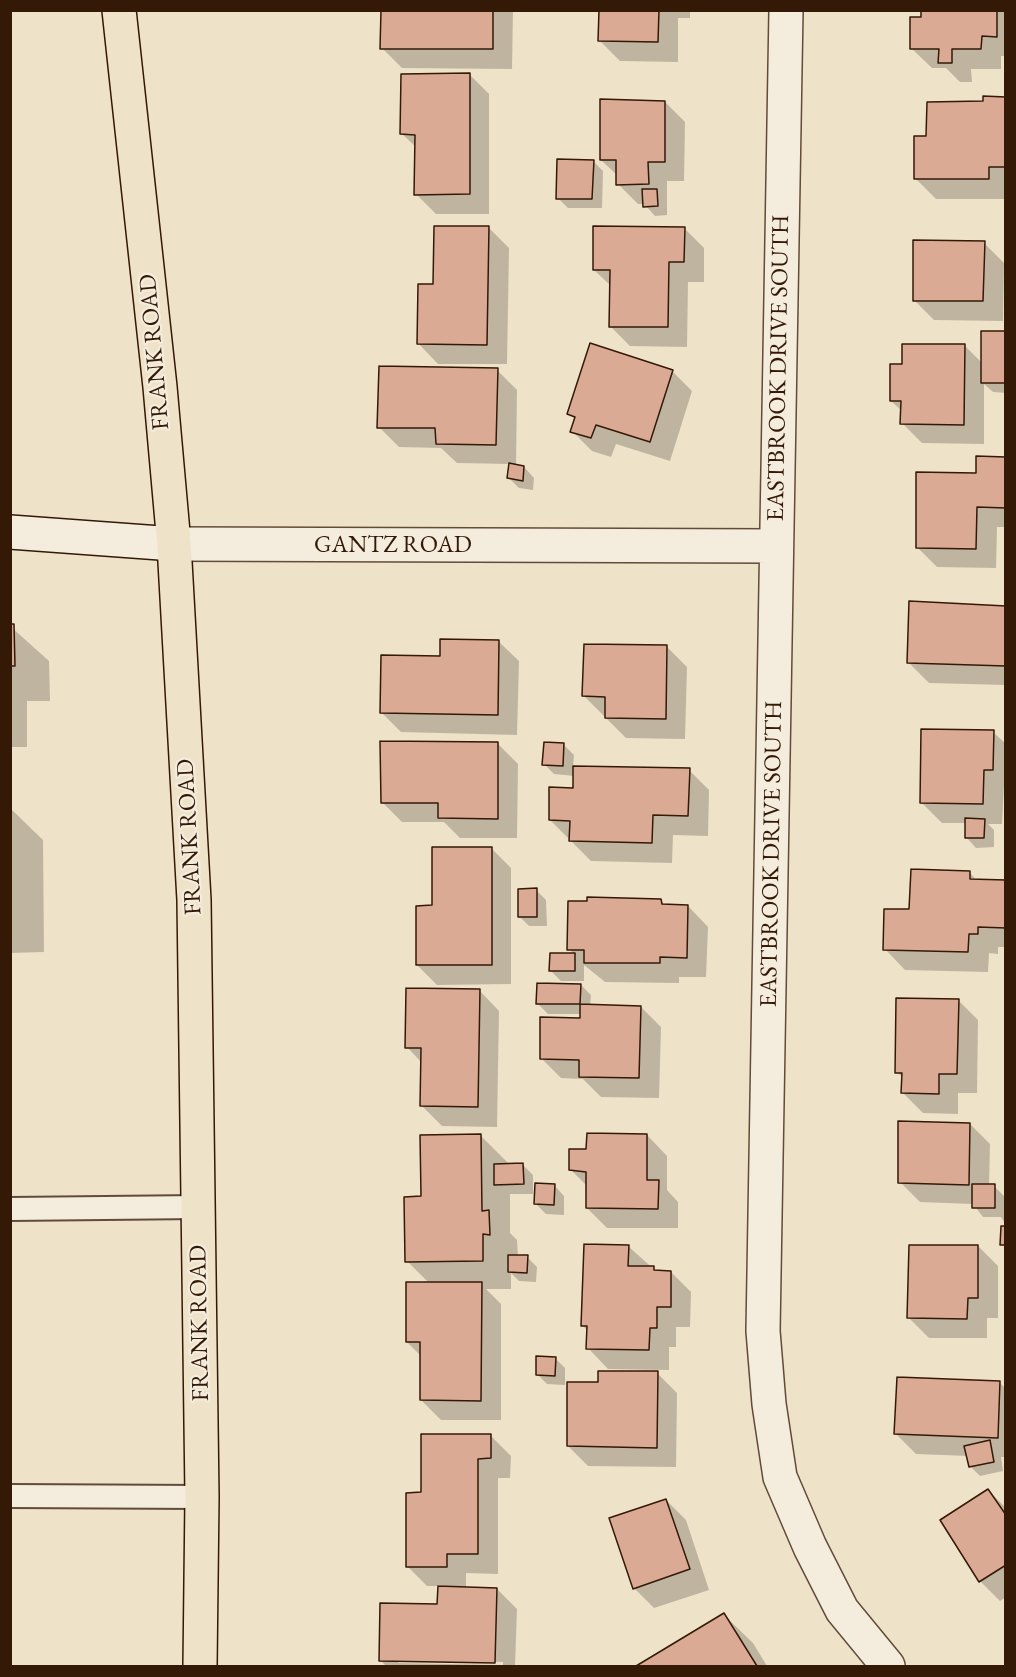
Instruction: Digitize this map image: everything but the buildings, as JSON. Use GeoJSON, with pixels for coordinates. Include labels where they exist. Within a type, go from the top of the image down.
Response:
{"type":"FeatureCollection","features":[{"type":"Feature","properties":{"kind":"main road","name":"FRANK ROAD"},"geometry":{"type":"LineString","coordinates":[[119,10],[160,387],[174,544],[194,900],[202,1497],[200,1666]]}},
{"type":"Feature","properties":{"kind":"street","name":"EASTBROOK DRIVE SOUTH"},"geometry":{"type":"LineString","coordinates":[[786,10],[763,1331],[768,1404],[780,1477],[810,1547],[842,1610],[888,1666]]}},
{"type":"Feature","properties":{"kind":"street","name":"GANTZ ROAD"},"geometry":{"type":"LineString","coordinates":[[10,531],[174,544],[776,546]]}},
{"type":"Feature","properties":{"kind":"lane"},"geometry":{"type":"LineString","coordinates":[[10,1209],[198,1207]]}},
{"type":"Feature","properties":{"kind":"lane"},"geometry":{"type":"LineString","coordinates":[[10,1496],[202,1497]]}}]}
